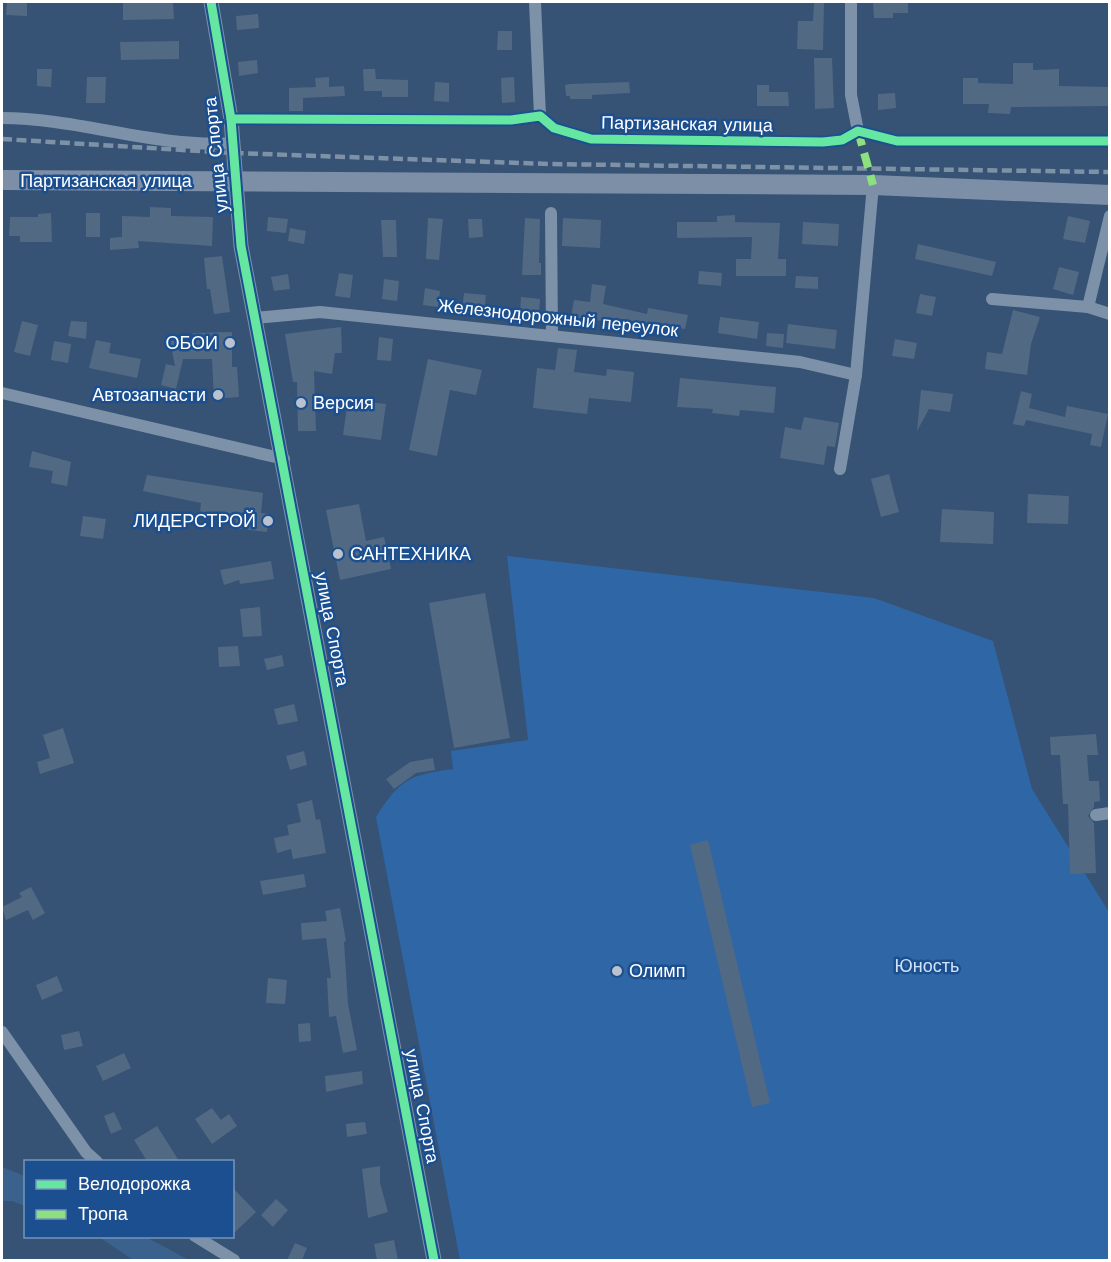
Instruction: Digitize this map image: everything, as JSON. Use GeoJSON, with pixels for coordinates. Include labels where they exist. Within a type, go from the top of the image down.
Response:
{"type":"FeatureCollection","features":[{"type":"Feature","properties":{"kind":"main road","name":"Партизанская улица"},"geometry":{"type":"LineString","coordinates":[[2,180],[873,185],[1110,195]]}},
{"type":"Feature","properties":{"kind":"street","name":"улица Спорта"},"geometry":{"type":"LineString","coordinates":[[211,2],[231,118],[234,181],[241,246],[284,459],[434,1260]]}},
{"type":"Feature","properties":{"kind":"street"},"geometry":{"type":"LineString","coordinates":[[231,118],[511,120],[540,116],[536,2]]}},
{"type":"Feature","properties":{"kind":"street"},"geometry":{"type":"LineString","coordinates":[[851,2],[851,95],[858,131],[897,141],[1110,141]]}},
{"type":"Feature","properties":{"kind":"street","name":"Партизанская улица"},"geometry":{"type":"LineString","coordinates":[[540,116],[554,128],[591,139],[823,142],[842,140],[858,131]]}},
{"type":"Feature","properties":{"kind":"street"},"geometry":{"type":"LineString","coordinates":[[2,118],[39,118],[129,136],[208,144],[232,143]]}},
{"type":"Feature","properties":{"kind":"street"},"geometry":{"type":"LineString","coordinates":[[840,469],[856,375],[873,185]]}},
{"type":"Feature","properties":{"kind":"street"},"geometry":{"type":"LineString","coordinates":[[551,213],[552,334]]}},
{"type":"Feature","properties":{"kind":"street"},"geometry":{"type":"LineString","coordinates":[[1088,307],[1110,216]]}},
{"type":"Feature","properties":{"kind":"street"},"geometry":{"type":"LineString","coordinates":[[992,299],[1088,307],[1110,314]]}},
{"type":"Feature","properties":{"kind":"street","name":"Железнодорожный переулок"},"geometry":{"type":"LineString","coordinates":[[255,318],[321,312],[552,334],[800,362],[856,375]]}},
{"type":"Feature","properties":{"kind":"street"},"geometry":{"type":"LineString","coordinates":[[2,393],[284,459]]}},
{"type":"Feature","properties":{"kind":"street"},"geometry":{"type":"LineString","coordinates":[[1096,815],[1110,813]]}},
{"type":"Feature","properties":{"kind":"street"},"geometry":{"type":"LineString","coordinates":[[2,1032],[86,1152],[96,1160]]}},
{"type":"Feature","properties":{"kind":"street"},"geometry":{"type":"LineString","coordinates":[[198,1238],[234,1260]]}},
{"type":"Feature","properties":{"kind":"green space","name":"Юность"},"geometry":{"type":"Polygon","coordinates":[[[507,556],[874,598],[993,641],[1032,789],[1109,912],[1109,1260],[460,1260],[376,817],[392,794],[407,781],[426,774],[453,769],[451,751],[528,740],[507,556]]]}},
{"type":"Feature","properties":{"kind":"shaded area"},"geometry":{"type":"Polygon","coordinates":[[[2,1167],[24,1176],[24,1206],[12,1201],[2,1201],[2,1167]]]}},
{"type":"Feature","properties":{"kind":"shaded area"},"geometry":{"type":"Polygon","coordinates":[[[100,1238],[148,1238],[189,1260],[133,1260],[100,1238]]]}},
{"type":"Feature","properties":{"kind":"building"},"geometry":{"type":"Polygon","coordinates":[[[7,2],[27,2],[27,16],[6,15],[7,2]]]}},
{"type":"Feature","properties":{"kind":"building"},"geometry":{"type":"Polygon","coordinates":[[[123,2],[173,2],[174,19],[123,20],[123,2]]]}},
{"type":"Feature","properties":{"kind":"building"},"geometry":{"type":"Polygon","coordinates":[[[814,2],[824,2],[823,50],[797,49],[798,21],[813,21],[814,2]]]}},
{"type":"Feature","properties":{"kind":"building"},"geometry":{"type":"Polygon","coordinates":[[[873,2],[908,2],[908,13],[893,13],[893,18],[874,18],[873,2]]]}},
{"type":"Feature","properties":{"kind":"building"},"geometry":{"type":"Polygon","coordinates":[[[258,14],[259,28],[237,30],[236,16],[258,14]]]}},
{"type":"Feature","properties":{"kind":"building"},"geometry":{"type":"Polygon","coordinates":[[[498,31],[512,31],[512,50],[497,50],[498,31]]]}},
{"type":"Feature","properties":{"kind":"building"},"geometry":{"type":"Polygon","coordinates":[[[179,41],[179,59],[121,60],[120,42],[179,41]]]}},
{"type":"Feature","properties":{"kind":"building"},"geometry":{"type":"Polygon","coordinates":[[[814,58],[832,58],[834,108],[815,109],[814,58]]]}},
{"type":"Feature","properties":{"kind":"building"},"geometry":{"type":"Polygon","coordinates":[[[257,60],[258,73],[239,76],[238,62],[257,60]]]}},
{"type":"Feature","properties":{"kind":"building"},"geometry":{"type":"Polygon","coordinates":[[[1013,63],[1033,63],[1033,70],[1059,69],[1059,86],[1110,87],[1110,106],[1011,107],[1010,114],[988,113],[989,104],[963,104],[963,78],[978,78],[978,83],[1013,84],[1013,63]]]}},
{"type":"Feature","properties":{"kind":"building"},"geometry":{"type":"Polygon","coordinates":[[[37,69],[52,69],[51,87],[37,86],[37,69]]]}},
{"type":"Feature","properties":{"kind":"building"},"geometry":{"type":"Polygon","coordinates":[[[363,69],[375,69],[376,79],[408,80],[408,97],[382,97],[382,91],[364,91],[363,69]]]}},
{"type":"Feature","properties":{"kind":"building"},"geometry":{"type":"Polygon","coordinates":[[[87,77],[106,77],[105,103],[86,103],[87,77]]]}},
{"type":"Feature","properties":{"kind":"building"},"geometry":{"type":"Polygon","coordinates":[[[329,77],[329,87],[344,86],[345,96],[303,98],[303,111],[289,111],[289,88],[316,87],[315,78],[329,77]]]}},
{"type":"Feature","properties":{"kind":"building"},"geometry":{"type":"Polygon","coordinates":[[[514,77],[515,102],[502,103],[501,78],[514,77]]]}},
{"type":"Feature","properties":{"kind":"building"},"geometry":{"type":"Polygon","coordinates":[[[435,82],[449,83],[449,102],[434,101],[435,82]]]}},
{"type":"Feature","properties":{"kind":"building"},"geometry":{"type":"Polygon","coordinates":[[[629,82],[630,93],[592,95],[592,99],[570,99],[570,96],[566,96],[565,85],[629,82]]]}},
{"type":"Feature","properties":{"kind":"building"},"geometry":{"type":"Polygon","coordinates":[[[757,85],[769,85],[769,92],[788,92],[789,106],[757,106],[757,85]]]}},
{"type":"Feature","properties":{"kind":"building"},"geometry":{"type":"Polygon","coordinates":[[[895,93],[896,108],[878,110],[878,94],[895,93]]]}},
{"type":"Feature","properties":{"kind":"building"},"geometry":{"type":"Polygon","coordinates":[[[150,207],[171,208],[171,216],[213,217],[212,246],[138,241],[139,248],[110,250],[110,238],[122,237],[122,216],[150,217],[150,207]]]}},
{"type":"Feature","properties":{"kind":"building"},"geometry":{"type":"Polygon","coordinates":[[[51,213],[52,242],[20,242],[20,236],[9,236],[10,217],[38,217],[38,214],[51,213]]]}},
{"type":"Feature","properties":{"kind":"building"},"geometry":{"type":"Polygon","coordinates":[[[86,213],[100,213],[100,237],[86,237],[86,213]]]}},
{"type":"Feature","properties":{"kind":"building"},"geometry":{"type":"Polygon","coordinates":[[[735,215],[735,222],[780,223],[778,259],[786,259],[786,276],[736,276],[736,259],[751,259],[752,237],[677,238],[677,222],[717,222],[717,216],[735,215]]]}},
{"type":"Feature","properties":{"kind":"building"},"geometry":{"type":"Polygon","coordinates":[[[1068,216],[1090,221],[1085,243],[1063,239],[1068,216]]]}},
{"type":"Feature","properties":{"kind":"building"},"geometry":{"type":"Polygon","coordinates":[[[268,217],[288,219],[286,233],[267,231],[268,217]]]}},
{"type":"Feature","properties":{"kind":"building"},"geometry":{"type":"Polygon","coordinates":[[[428,218],[443,219],[439,260],[426,259],[428,218]]]}},
{"type":"Feature","properties":{"kind":"building"},"geometry":{"type":"Polygon","coordinates":[[[525,218],[540,219],[541,275],[522,275],[525,218]]]}},
{"type":"Feature","properties":{"kind":"building"},"geometry":{"type":"Polygon","coordinates":[[[563,218],[601,220],[600,248],[562,246],[563,218]]]}},
{"type":"Feature","properties":{"kind":"building"},"geometry":{"type":"Polygon","coordinates":[[[468,219],[482,219],[483,237],[469,238],[468,219]]]}},
{"type":"Feature","properties":{"kind":"building"},"geometry":{"type":"Polygon","coordinates":[[[381,220],[396,220],[397,257],[383,257],[381,220]]]}},
{"type":"Feature","properties":{"kind":"building"},"geometry":{"type":"Polygon","coordinates":[[[803,222],[839,224],[838,246],[802,244],[803,222]]]}},
{"type":"Feature","properties":{"kind":"building"},"geometry":{"type":"Polygon","coordinates":[[[290,228],[306,231],[304,244],[288,241],[290,228]]]}},
{"type":"Feature","properties":{"kind":"building"},"geometry":{"type":"Polygon","coordinates":[[[918,244],[996,262],[992,276],[915,259],[918,244]]]}},
{"type":"Feature","properties":{"kind":"building"},"geometry":{"type":"Polygon","coordinates":[[[222,256],[230,312],[214,314],[210,289],[207,289],[204,258],[222,256]]]}},
{"type":"Feature","properties":{"kind":"building"},"geometry":{"type":"Polygon","coordinates":[[[1059,267],[1079,272],[1073,295],[1053,289],[1059,267]]]}},
{"type":"Feature","properties":{"kind":"building"},"geometry":{"type":"Polygon","coordinates":[[[699,271],[722,273],[721,286],[698,284],[699,271]]]}},
{"type":"Feature","properties":{"kind":"building"},"geometry":{"type":"Polygon","coordinates":[[[339,273],[353,275],[350,298],[335,296],[339,273]]]}},
{"type":"Feature","properties":{"kind":"building"},"geometry":{"type":"Polygon","coordinates":[[[288,274],[290,289],[274,291],[271,277],[288,274]]]}},
{"type":"Feature","properties":{"kind":"building"},"geometry":{"type":"Polygon","coordinates":[[[796,276],[818,277],[818,289],[795,288],[796,276]]]}},
{"type":"Feature","properties":{"kind":"building"},"geometry":{"type":"Polygon","coordinates":[[[384,279],[399,281],[397,301],[382,299],[384,279]]]}},
{"type":"Feature","properties":{"kind":"building"},"geometry":{"type":"Polygon","coordinates":[[[592,284],[606,286],[603,304],[647,314],[648,308],[688,315],[685,329],[613,318],[612,322],[571,317],[574,300],[590,302],[592,284]]]}},
{"type":"Feature","properties":{"kind":"building"},"geometry":{"type":"Polygon","coordinates":[[[425,288],[440,291],[438,307],[423,305],[425,288]]]}},
{"type":"Feature","properties":{"kind":"building"},"geometry":{"type":"Polygon","coordinates":[[[464,293],[486,295],[484,314],[462,312],[464,293]]]}},
{"type":"Feature","properties":{"kind":"building"},"geometry":{"type":"Polygon","coordinates":[[[920,294],[936,297],[932,316],[916,313],[920,294]]]}},
{"type":"Feature","properties":{"kind":"building"},"geometry":{"type":"Polygon","coordinates":[[[521,297],[540,299],[539,314],[520,313],[521,297]]]}},
{"type":"Feature","properties":{"kind":"building"},"geometry":{"type":"Polygon","coordinates":[[[1013,310],[1040,317],[1031,344],[1027,375],[985,369],[987,352],[1002,354],[1013,310]]]}},
{"type":"Feature","properties":{"kind":"building"},"geometry":{"type":"Polygon","coordinates":[[[720,317],[759,322],[757,339],[718,333],[720,317]]]}},
{"type":"Feature","properties":{"kind":"building"},"geometry":{"type":"Polygon","coordinates":[[[22,321],[38,325],[30,356],[14,352],[22,321]]]}},
{"type":"Feature","properties":{"kind":"building"},"geometry":{"type":"Polygon","coordinates":[[[71,321],[87,322],[86,339],[68,336],[71,321]]]}},
{"type":"Feature","properties":{"kind":"building"},"geometry":{"type":"Polygon","coordinates":[[[788,324],[837,330],[835,349],[786,343],[788,324]]]}},
{"type":"Feature","properties":{"kind":"building"},"geometry":{"type":"Polygon","coordinates":[[[341,327],[342,353],[335,353],[332,374],[314,371],[316,431],[298,431],[297,382],[293,382],[285,334],[341,327]]]}},
{"type":"Feature","properties":{"kind":"building"},"geometry":{"type":"Polygon","coordinates":[[[232,332],[232,367],[237,367],[239,397],[214,399],[212,359],[183,359],[176,389],[161,385],[166,364],[175,366],[170,341],[193,337],[193,333],[232,332]]]}},
{"type":"Feature","properties":{"kind":"building"},"geometry":{"type":"Polygon","coordinates":[[[767,333],[784,334],[783,348],[766,346],[767,333]]]}},
{"type":"Feature","properties":{"kind":"building"},"geometry":{"type":"Polygon","coordinates":[[[379,337],[393,339],[391,361],[377,360],[379,337]]]}},
{"type":"Feature","properties":{"kind":"building"},"geometry":{"type":"Polygon","coordinates":[[[895,339],[917,343],[914,359],[892,356],[895,339]]]}},
{"type":"Feature","properties":{"kind":"building"},"geometry":{"type":"Polygon","coordinates":[[[96,340],[111,343],[109,353],[141,359],[137,378],[89,368],[96,340]]]}},
{"type":"Feature","properties":{"kind":"building"},"geometry":{"type":"Polygon","coordinates":[[[54,341],[71,344],[68,363],[51,360],[54,341]]]}},
{"type":"Feature","properties":{"kind":"building"},"geometry":{"type":"Polygon","coordinates":[[[558,348],[577,350],[574,372],[606,376],[607,369],[634,372],[631,402],[589,398],[587,414],[533,408],[537,368],[555,370],[558,348]]]}},
{"type":"Feature","properties":{"kind":"building"},"geometry":{"type":"Polygon","coordinates":[[[428,359],[482,370],[476,395],[450,390],[437,456],[409,450],[428,359]]]}},
{"type":"Feature","properties":{"kind":"building"},"geometry":{"type":"Polygon","coordinates":[[[680,378],[776,387],[774,413],[740,410],[739,416],[712,413],[713,409],[677,407],[680,378]]]}},
{"type":"Feature","properties":{"kind":"building"},"geometry":{"type":"Polygon","coordinates":[[[921,390],[953,394],[950,412],[929,409],[917,431],[921,390]]]}},
{"type":"Feature","properties":{"kind":"building"},"geometry":{"type":"Polygon","coordinates":[[[1021,391],[1032,394],[1029,408],[1065,417],[1067,406],[1108,414],[1101,447],[1090,445],[1092,434],[1026,420],[1024,426],[1013,424],[1021,391]]]}},
{"type":"Feature","properties":{"kind":"building"},"geometry":{"type":"Polygon","coordinates":[[[348,400],[386,404],[381,440],[343,435],[348,400]]]}},
{"type":"Feature","properties":{"kind":"building"},"geometry":{"type":"Polygon","coordinates":[[[804,417],[839,423],[835,447],[827,446],[824,465],[780,458],[785,427],[801,430],[804,417]]]}},
{"type":"Feature","properties":{"kind":"building"},"geometry":{"type":"Polygon","coordinates":[[[32,451],[71,462],[67,486],[51,483],[53,471],[29,467],[32,451]]]}},
{"type":"Feature","properties":{"kind":"building"},"geometry":{"type":"Polygon","coordinates":[[[889,474],[899,512],[881,517],[871,479],[889,474]]]}},
{"type":"Feature","properties":{"kind":"building"},"geometry":{"type":"Polygon","coordinates":[[[147,475],[263,493],[261,513],[269,514],[267,532],[235,528],[236,520],[200,512],[201,503],[143,491],[147,475]]]}},
{"type":"Feature","properties":{"kind":"building"},"geometry":{"type":"Polygon","coordinates":[[[1028,494],[1069,496],[1068,524],[1027,523],[1028,494]]]}},
{"type":"Feature","properties":{"kind":"building"},"geometry":{"type":"Polygon","coordinates":[[[359,504],[366,541],[384,537],[391,569],[340,580],[326,510],[359,504]]]}},
{"type":"Feature","properties":{"kind":"building"},"geometry":{"type":"Polygon","coordinates":[[[942,509],[994,512],[993,544],[940,542],[942,509]]]}},
{"type":"Feature","properties":{"kind":"building"},"geometry":{"type":"Polygon","coordinates":[[[83,516],[106,519],[103,539],[80,536],[83,516]]]}},
{"type":"Feature","properties":{"kind":"building"},"geometry":{"type":"Polygon","coordinates":[[[271,561],[274,579],[240,584],[239,580],[224,585],[220,570],[271,561]]]}},
{"type":"Feature","properties":{"kind":"building"},"geometry":{"type":"Polygon","coordinates":[[[485,593],[510,738],[454,748],[429,603],[485,593]]]}},
{"type":"Feature","properties":{"kind":"building"},"geometry":{"type":"Polygon","coordinates":[[[260,607],[262,636],[243,637],[240,609],[260,607]]]}},
{"type":"Feature","properties":{"kind":"building"},"geometry":{"type":"Polygon","coordinates":[[[238,646],[240,666],[219,667],[218,647],[238,646]]]}},
{"type":"Feature","properties":{"kind":"building"},"geometry":{"type":"Polygon","coordinates":[[[282,655],[284,666],[267,670],[264,659],[282,655]]]}},
{"type":"Feature","properties":{"kind":"building"},"geometry":{"type":"Polygon","coordinates":[[[294,704],[298,721],[278,725],[274,709],[294,704]]]}},
{"type":"Feature","properties":{"kind":"building"},"geometry":{"type":"Polygon","coordinates":[[[63,728],[74,763],[40,774],[37,762],[50,758],[43,735],[63,728]]]}},
{"type":"Feature","properties":{"kind":"building"},"geometry":{"type":"Polygon","coordinates":[[[1096,734],[1098,755],[1087,755],[1089,781],[1099,781],[1100,801],[1094,802],[1094,807],[1088,816],[1094,823],[1096,873],[1070,874],[1068,804],[1063,804],[1060,755],[1051,755],[1050,737],[1096,734]]]}},
{"type":"Feature","properties":{"kind":"building"},"geometry":{"type":"Polygon","coordinates":[[[304,751],[307,765],[290,770],[286,756],[304,751]]]}},
{"type":"Feature","properties":{"kind":"building"},"geometry":{"type":"Polygon","coordinates":[[[433,758],[435,770],[416,773],[394,789],[386,779],[410,762],[433,758]]]}},
{"type":"Feature","properties":{"kind":"building"},"geometry":{"type":"Polygon","coordinates":[[[312,800],[316,820],[320,819],[326,853],[293,859],[291,849],[277,853],[274,838],[289,835],[287,825],[301,822],[297,804],[312,800]]]}},
{"type":"Feature","properties":{"kind":"building"},"geometry":{"type":"Polygon","coordinates":[[[708,840],[770,1103],[752,1107],[690,845],[708,840]]]}},
{"type":"Feature","properties":{"kind":"building"},"geometry":{"type":"Polygon","coordinates":[[[304,874],[306,887],[263,895],[260,881],[304,874]]]}},
{"type":"Feature","properties":{"kind":"building"},"geometry":{"type":"Polygon","coordinates":[[[31,887],[45,913],[33,920],[28,910],[6,920],[2,907],[22,897],[19,893],[31,887]]]}},
{"type":"Feature","properties":{"kind":"building"},"geometry":{"type":"Polygon","coordinates":[[[340,908],[346,941],[344,942],[348,1004],[357,1050],[343,1053],[336,1016],[329,1017],[327,978],[331,978],[326,938],[302,940],[301,923],[327,921],[325,911],[340,908]]]}},
{"type":"Feature","properties":{"kind":"building"},"geometry":{"type":"Polygon","coordinates":[[[57,976],[63,991],[42,1000],[36,985],[57,976]]]}},
{"type":"Feature","properties":{"kind":"building"},"geometry":{"type":"Polygon","coordinates":[[[268,978],[287,980],[285,1004],[266,1003],[268,978]]]}},
{"type":"Feature","properties":{"kind":"building"},"geometry":{"type":"Polygon","coordinates":[[[310,1023],[311,1041],[299,1042],[298,1024],[310,1023]]]}},
{"type":"Feature","properties":{"kind":"building"},"geometry":{"type":"Polygon","coordinates":[[[79,1031],[83,1046],[64,1050],[61,1035],[79,1031]]]}},
{"type":"Feature","properties":{"kind":"building"},"geometry":{"type":"Polygon","coordinates":[[[124,1053],[131,1068],[103,1081],[96,1066],[124,1053]]]}},
{"type":"Feature","properties":{"kind":"building"},"geometry":{"type":"Polygon","coordinates":[[[362,1071],[363,1084],[326,1092],[325,1076],[362,1071]]]}},
{"type":"Feature","properties":{"kind":"building"},"geometry":{"type":"Polygon","coordinates":[[[212,1108],[221,1120],[229,1114],[237,1126],[212,1144],[195,1119],[212,1108]]]}},
{"type":"Feature","properties":{"kind":"building"},"geometry":{"type":"Polygon","coordinates":[[[114,1112],[122,1129],[111,1134],[104,1116],[114,1112]]]}},
{"type":"Feature","properties":{"kind":"building"},"geometry":{"type":"Polygon","coordinates":[[[365,1122],[367,1134],[347,1137],[346,1124],[365,1122]]]}},
{"type":"Feature","properties":{"kind":"building"},"geometry":{"type":"Polygon","coordinates":[[[157,1126],[178,1160],[146,1160],[134,1140],[157,1126]]]}},
{"type":"Feature","properties":{"kind":"building"},"geometry":{"type":"Polygon","coordinates":[[[380,1166],[380,1183],[388,1212],[368,1218],[362,1169],[380,1166]]]}},
{"type":"Feature","properties":{"kind":"building"},"geometry":{"type":"Polygon","coordinates":[[[234,1189],[256,1212],[234,1233],[234,1189]]]}},
{"type":"Feature","properties":{"kind":"building"},"geometry":{"type":"Polygon","coordinates":[[[276,1199],[288,1210],[273,1227],[261,1215],[276,1199]]]}},
{"type":"Feature","properties":{"kind":"building"},"geometry":{"type":"Polygon","coordinates":[[[394,1240],[398,1260],[377,1260],[374,1244],[394,1240]]]}},
{"type":"Feature","properties":{"kind":"building"},"geometry":{"type":"Polygon","coordinates":[[[295,1243],[307,1248],[302,1260],[287,1260],[295,1243]]]}},
{"type":"Feature","properties":{"kind":"railway"},"geometry":{"type":"LineString","coordinates":[[2,139],[233,153],[550,164],[1110,172]]}},
{"type":"Feature","properties":{"kind":"marked path"},"geometry":{"type":"LineString","coordinates":[[858,131],[873,185]]}},
{"type":"Feature","properties":{"kind":"cycle path"},"geometry":{"type":"LineString","coordinates":[[211,2],[231,119],[241,246],[434,1260]]}},
{"type":"Feature","properties":{"kind":"cycle path"},"geometry":{"type":"LineString","coordinates":[[231,119],[511,120],[540,116],[554,128],[591,139],[823,142],[842,140],[858,131],[897,141],[1110,141]]}},
{"type":"Feature","properties":{"kind":"place","name":"ОБОИ"},"geometry":{"type":"Point","coordinates":[230,343]}},
{"type":"Feature","properties":{"kind":"place","name":"Автозапчасти"},"geometry":{"type":"Point","coordinates":[218,395]}},
{"type":"Feature","properties":{"kind":"place","name":"Версия"},"geometry":{"type":"Point","coordinates":[301,403]}},
{"type":"Feature","properties":{"kind":"place","name":"ЛИДЕРСТРОЙ"},"geometry":{"type":"Point","coordinates":[268,521]}},
{"type":"Feature","properties":{"kind":"place","name":"САНТЕХНИКА"},"geometry":{"type":"Point","coordinates":[338,554]}},
{"type":"Feature","properties":{"kind":"place","name":"Олимп"},"geometry":{"type":"Point","coordinates":[617,971]}}]}
